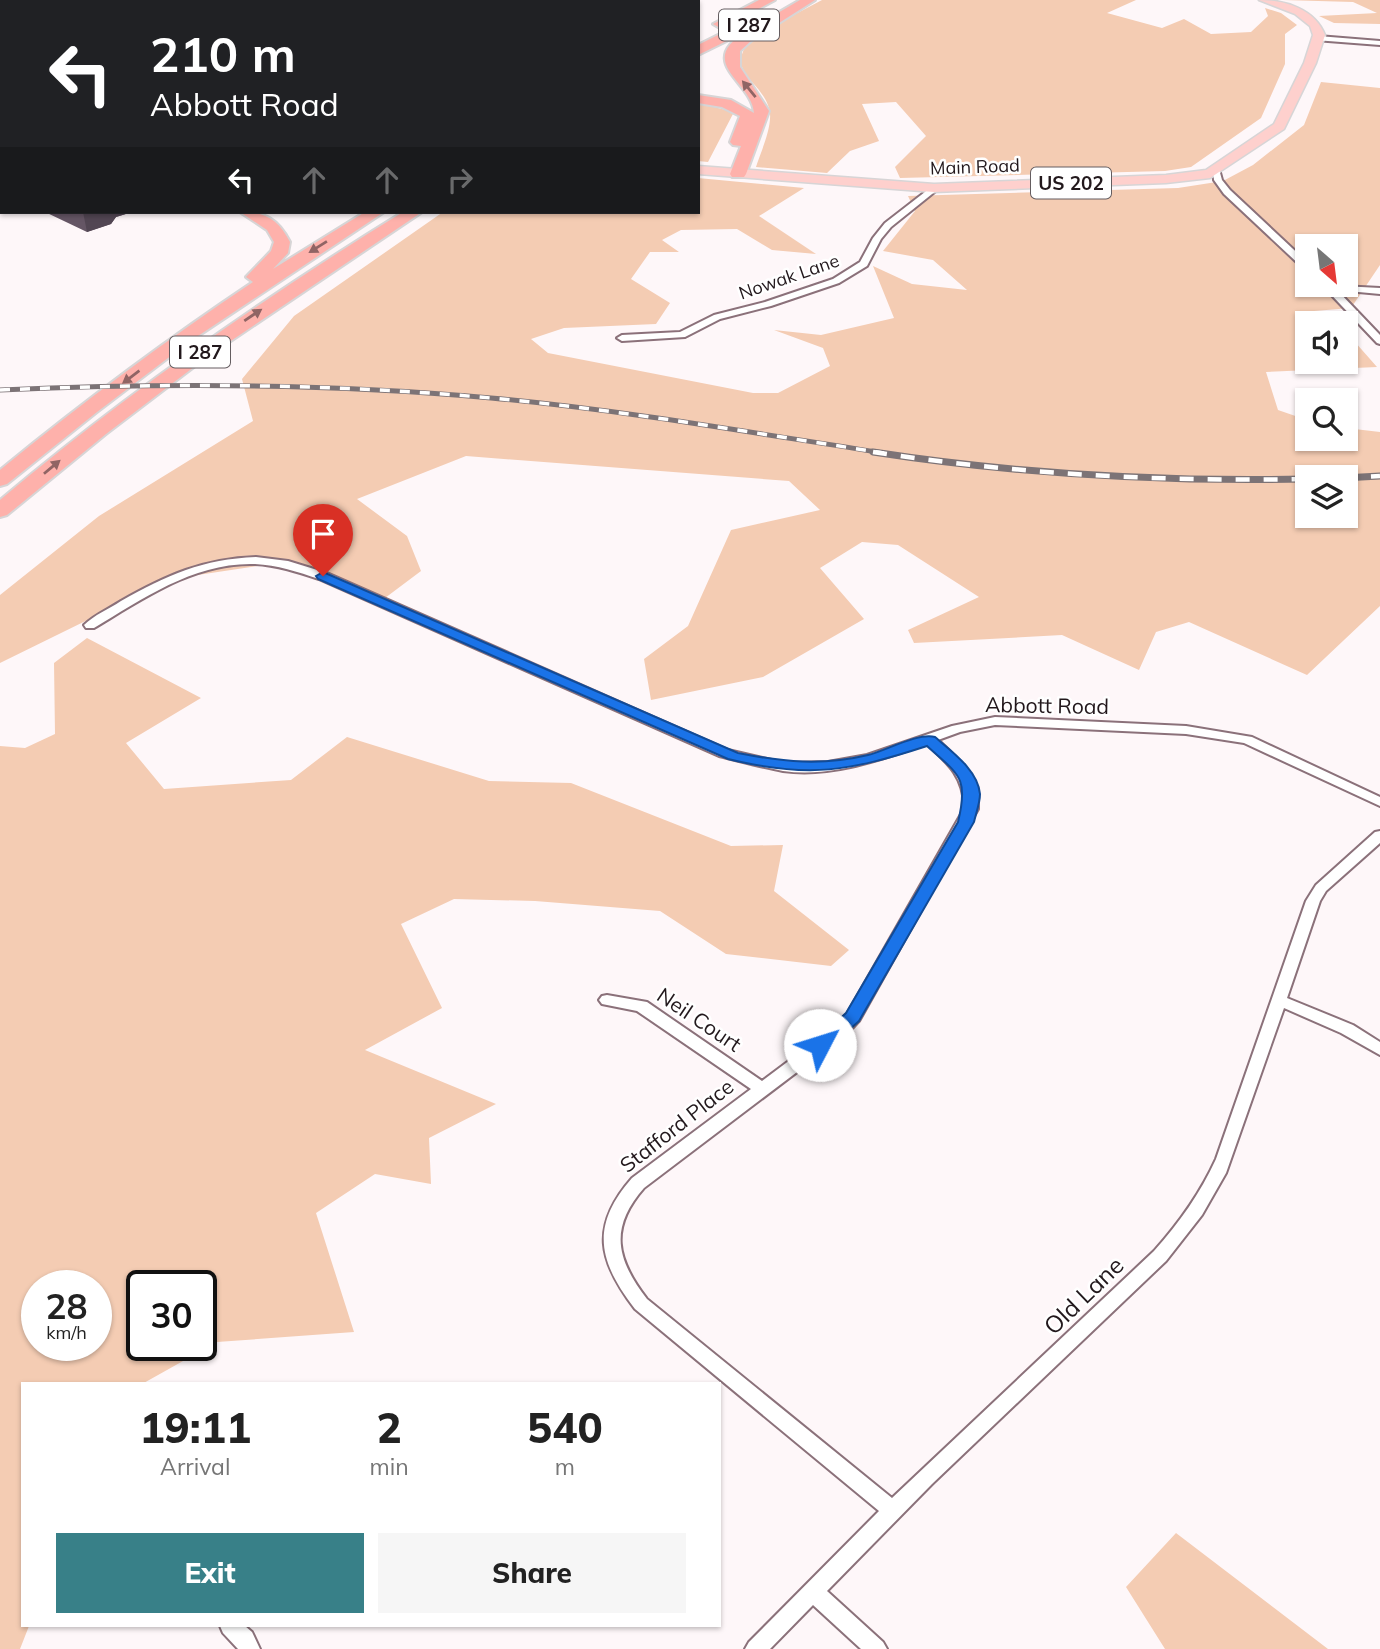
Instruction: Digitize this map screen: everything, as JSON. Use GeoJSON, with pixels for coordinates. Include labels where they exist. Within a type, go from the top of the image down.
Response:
{"type":"FeatureCollection","features":[{"type":"Feature","properties":{"kind":"highway","name":"I 287"},"geometry":{"type":"LineString","coordinates":[[707,30],[769,0]]}},
{"type":"Feature","properties":{"kind":"highway","name":"I 287"},"geometry":{"type":"LineString","coordinates":[[700,50],[801,0]]}},
{"type":"Feature","properties":{"kind":"highway"},"geometry":{"type":"LineString","coordinates":[[732,173],[762,111],[757,99],[732,66],[733,50],[747,37],[808,0]]}},
{"type":"Feature","properties":{"kind":"highway"},"geometry":{"type":"LineString","coordinates":[[700,99],[726,103],[747,114],[732,173]]}},
{"type":"Feature","properties":{"kind":"highway"},"geometry":{"type":"LineString","coordinates":[[156,358],[253,279],[279,253],[282,242],[278,232],[263,218],[253,214]]}},
{"type":"Feature","properties":{"kind":"highway","name":"I 287"},"geometry":{"type":"LineString","coordinates":[[0,480],[156,358],[265,281],[373,214]]}},
{"type":"Feature","properties":{"kind":"highway","name":"I 287"},"geometry":{"type":"LineString","coordinates":[[0,511],[77,446],[185,363],[295,287],[411,214]]}},
{"type":"Feature","properties":{"kind":"main road"},"geometry":{"type":"LineString","coordinates":[[1273,2],[1312,20],[1318,29],[1318,38]]}},
{"type":"Feature","properties":{"kind":"main road","name":"Main Road"},"geometry":{"type":"LineString","coordinates":[[700,170],[934,188],[1194,177],[1216,171],[1279,126],[1294,101],[1318,38]]}},
{"type":"Feature","properties":{"kind":"street"},"geometry":{"type":"LineString","coordinates":[[1318,38],[1380,43]]}},
{"type":"Feature","properties":{"kind":"street"},"geometry":{"type":"LineString","coordinates":[[1216,171],[1218,180],[1227,192],[1295,256]]}},
{"type":"Feature","properties":{"kind":"street","name":"Nowak Lane"},"geometry":{"type":"LineString","coordinates":[[622,338],[682,335],[717,317],[768,304],[836,281],[864,264],[877,238],[888,225],[934,188]]}},
{"type":"Feature","properties":{"kind":"street"},"geometry":{"type":"LineString","coordinates":[[1358,289],[1380,291]]}},
{"type":"Feature","properties":{"kind":"street"},"geometry":{"type":"LineString","coordinates":[[1339,298],[1380,341]]}},
{"type":"Feature","properties":{"kind":"street","name":"Abbott Road"},"geometry":{"type":"LineString","coordinates":[[90,625],[170,578],[195,568],[223,562],[270,560],[295,565],[323,576],[734,756],[785,767],[828,766],[870,759],[975,724],[1016,720],[1208,732],[1247,740],[1267,748],[1380,802]]}},
{"type":"Feature","properties":{"kind":"street","name":"Stafford Place"},"geometry":{"type":"LineString","coordinates":[[892,1511],[641,1304],[619,1275],[612,1253],[613,1221],[629,1191],[839,1031],[853,1017],[966,822],[972,795],[969,782],[956,764],[930,740]]}},
{"type":"Feature","properties":{"kind":"street","name":"Old Lane"},"geometry":{"type":"LineString","coordinates":[[756,1649],[892,1511],[1160,1256],[1191,1222],[1224,1160],[1313,901],[1321,888],[1380,835]]}},
{"type":"Feature","properties":{"kind":"street","name":"Neil Court"},"geometry":{"type":"LineString","coordinates":[[607,1000],[641,1006],[762,1089]]}},
{"type":"Feature","properties":{"kind":"street"},"geometry":{"type":"LineString","coordinates":[[1278,1000],[1347,1029],[1380,1049]]}},
{"type":"Feature","properties":{"kind":"street"},"geometry":{"type":"LineString","coordinates":[[814,1593],[876,1649]]}},
{"type":"Feature","properties":{"kind":"street"},"geometry":{"type":"LineString","coordinates":[[231,1627],[245,1639],[249,1649]]}},
{"type":"Feature","properties":{"kind":"shaded area"},"geometry":{"type":"Polygon","coordinates":[[[822,0],[1136,0],[1107,13],[1162,28],[1184,19],[1211,34],[1251,32],[1268,16],[1265,8],[1281,13],[1297,25],[1285,34],[1285,64],[1261,118],[1191,167],[1165,171],[900,178],[895,167],[926,136],[896,102],[862,104],[879,141],[850,151],[827,173],[756,167],[770,114],[764,98],[742,67],[744,49],[752,37],[822,0]]]}},
{"type":"Feature","properties":{"kind":"shaded area"},"geometry":{"type":"Polygon","coordinates":[[[1283,0],[1380,0],[1380,24],[1334,23],[1319,16],[1377,13],[1353,2],[1283,0]]]}},
{"type":"Feature","properties":{"kind":"shaded area"},"geometry":{"type":"Polygon","coordinates":[[[1321,82],[1380,88],[1380,265],[1358,298],[1358,234],[1295,234],[1295,298],[1358,298],[1351,308],[1295,311],[1295,371],[1266,372],[1278,410],[1295,416],[1295,451],[1358,451],[1358,429],[1380,432],[1380,606],[1307,675],[1189,622],[1156,632],[1139,670],[1062,635],[914,643],[908,630],[979,597],[898,545],[862,542],[820,568],[864,619],[763,677],[651,700],[644,659],[688,626],[731,530],[820,510],[789,481],[466,456],[357,499],[407,536],[421,571],[381,601],[285,562],[171,579],[0,663],[0,595],[99,516],[253,421],[242,379],[294,316],[440,214],[700,214],[700,178],[804,188],[759,216],[816,254],[772,250],[737,229],[681,230],[662,240],[679,252],[650,252],[631,279],[670,303],[656,324],[564,328],[531,339],[548,353],[753,393],[778,393],[830,366],[823,348],[774,330],[821,335],[894,318],[873,266],[912,284],[967,290],[933,260],[883,251],[915,211],[908,196],[1178,188],[1223,181],[1253,165],[1304,125],[1321,82]]]}},
{"type":"Feature","properties":{"kind":"shaded area"},"geometry":{"type":"Polygon","coordinates":[[[700,104],[734,112],[708,162],[700,161],[700,104]]]}},
{"type":"Feature","properties":{"kind":"shaded area"},"geometry":{"type":"Polygon","coordinates":[[[1358,345],[1377,367],[1358,368],[1358,345]]]}},
{"type":"Feature","properties":{"kind":"shaded area"},"geometry":{"type":"Polygon","coordinates":[[[87,638],[201,698],[126,743],[164,789],[291,780],[347,737],[489,781],[571,783],[731,846],[783,845],[774,891],[849,950],[831,966],[726,954],[660,911],[535,901],[454,899],[401,924],[442,1008],[365,1050],[496,1104],[429,1138],[431,1184],[375,1174],[316,1213],[354,1332],[217,1342],[217,1270],[126,1270],[126,1361],[183,1361],[146,1382],[21,1382],[21,1627],[29,1627],[20,1649],[0,1649],[0,746],[25,748],[55,734],[54,663],[87,638]]]}},
{"type":"Feature","properties":{"kind":"shaded area"},"geometry":{"type":"Polygon","coordinates":[[[1176,1533],[1328,1649],[1165,1649],[1126,1587],[1176,1533]]]}},
{"type":"Feature","properties":{"kind":"railway"},"geometry":{"type":"LineString","coordinates":[[0,390],[246,386],[430,393],[590,409],[884,453]]}},
{"type":"Feature","properties":{"kind":"railway"},"geometry":{"type":"LineString","coordinates":[[873,452],[981,466],[1089,475],[1295,479]]}},
{"type":"Feature","properties":{"kind":"railway"},"geometry":{"type":"LineString","coordinates":[[1358,477],[1380,476]]}},
{"type":"Feature","properties":{"kind":"route"},"geometry":{"type":"LineString","coordinates":[[323,576],[734,756],[785,767],[828,766],[870,759],[930,740],[956,764],[966,776],[972,795],[966,822],[853,1017],[820,1045]]}}]}
